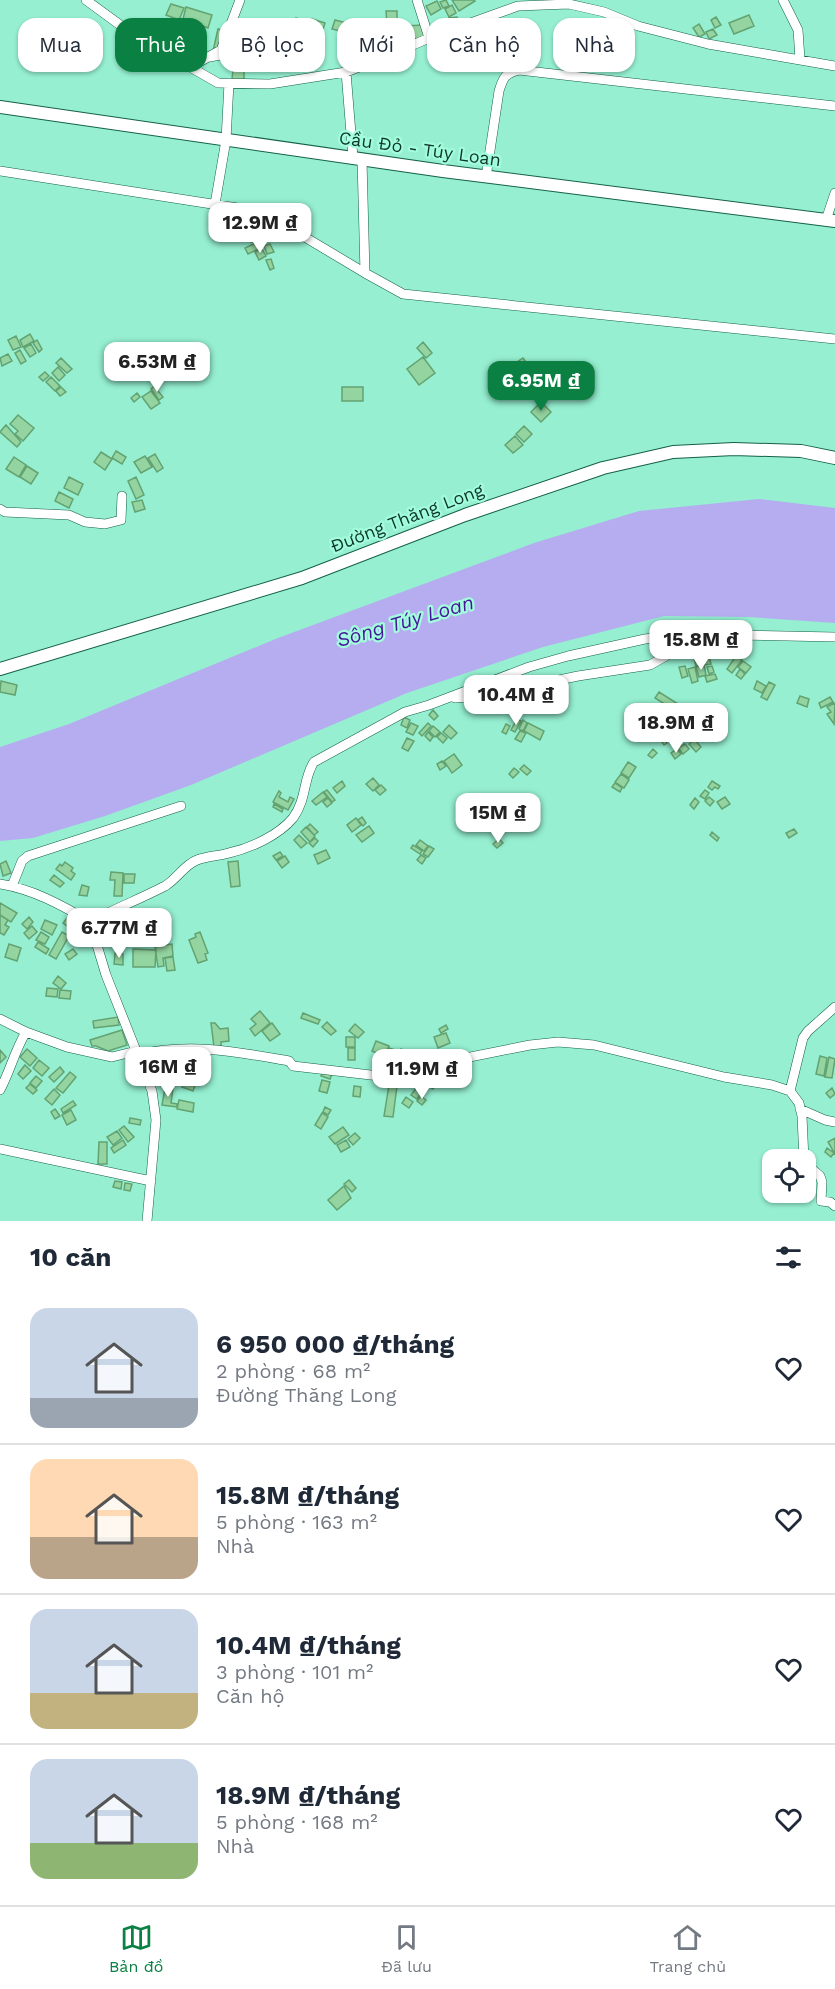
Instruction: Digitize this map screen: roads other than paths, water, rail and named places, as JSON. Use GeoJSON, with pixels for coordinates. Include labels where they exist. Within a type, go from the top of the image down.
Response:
{"type":"FeatureCollection","features":[{"type":"Feature","properties":{"kind":"street"},"geometry":{"type":"LineString","coordinates":[[86,0],[115,21]]}},
{"type":"Feature","properties":{"kind":"street"},"geometry":{"type":"LineString","coordinates":[[207,58],[221,50],[240,0]]}},
{"type":"Feature","properties":{"kind":"street"},"geometry":{"type":"LineString","coordinates":[[417,0],[427,32]]}},
{"type":"Feature","properties":{"kind":"street"},"geometry":{"type":"LineString","coordinates":[[783,0],[798,30],[800,59]]}},
{"type":"Feature","properties":{"kind":"street"},"geometry":{"type":"LineString","coordinates":[[479,18],[517,3],[569,4],[604,12],[638,26],[708,44],[835,66]]}},
{"type":"Feature","properties":{"kind":"street"},"geometry":{"type":"LineString","coordinates":[[210,57],[219,55]]}},
{"type":"Feature","properties":{"kind":"street"},"geometry":{"type":"LineString","coordinates":[[486,177],[502,78],[509,72],[519,70],[835,106]]}},
{"type":"Feature","properties":{"kind":"street"},"geometry":{"type":"LineString","coordinates":[[199,72],[218,83],[270,84],[346,72],[358,159],[365,273]]}},
{"type":"Feature","properties":{"kind":"street"},"geometry":{"type":"LineString","coordinates":[[215,204],[226,140],[229,83]]}},
{"type":"Feature","properties":{"kind":"street","name":"Cầu Đỏ - Túy Loan"},"geometry":{"type":"LineString","coordinates":[[0,107],[486,177],[830,220]]}},
{"type":"Feature","properties":{"kind":"street"},"geometry":{"type":"LineString","coordinates":[[0,171],[263,212],[403,294],[835,339]]}},
{"type":"Feature","properties":{"kind":"street"},"geometry":{"type":"LineString","coordinates":[[830,220],[835,193]]}},
{"type":"Feature","properties":{"kind":"street","name":"Đường Thăng Long"},"geometry":{"type":"LineString","coordinates":[[0,669],[302,578],[465,515],[603,468],[673,453],[734,449],[801,451],[835,458]]}},
{"type":"Feature","properties":{"kind":"street"},"geometry":{"type":"LineString","coordinates":[[0,509],[5,512],[69,515],[85,522],[105,524],[120,520],[123,496]]}},
{"type":"Feature","properties":{"kind":"street"},"geometry":{"type":"LineString","coordinates":[[446,698],[483,696],[578,676],[650,665],[705,634]]}},
{"type":"Feature","properties":{"kind":"street"},"geometry":{"type":"LineString","coordinates":[[90,922],[168,884],[181,870],[197,860],[232,852],[275,833],[287,824],[297,811],[314,762],[398,715],[529,667],[568,656],[659,637],[705,634],[835,637]]}},
{"type":"Feature","properties":{"kind":"street"},"geometry":{"type":"LineString","coordinates":[[12,886],[22,861],[28,856],[181,806]]}},
{"type":"Feature","properties":{"kind":"street"},"geometry":{"type":"LineString","coordinates":[[0,884],[12,886],[60,904],[90,922],[106,975],[152,1091],[156,1120],[147,1221]]}},
{"type":"Feature","properties":{"kind":"street"},"geometry":{"type":"LineString","coordinates":[[790,1091],[803,1038],[835,1007]]}},
{"type":"Feature","properties":{"kind":"street"},"geometry":{"type":"LineString","coordinates":[[0,1018],[26,1032],[67,1047],[112,1058],[137,1053],[192,1048],[230,1050],[289,1061],[293,1066],[388,1077],[425,1066],[530,1045],[558,1042],[594,1045],[790,1091],[799,1103],[804,1149]]}},
{"type":"Feature","properties":{"kind":"street"},"geometry":{"type":"LineString","coordinates":[[0,1090],[11,1067],[18,1044],[26,1032]]}},
{"type":"Feature","properties":{"kind":"street"},"geometry":{"type":"LineString","coordinates":[[800,1109],[835,1122]]}},
{"type":"Feature","properties":{"kind":"street"},"geometry":{"type":"LineString","coordinates":[[0,1149],[151,1181]]}},
{"type":"Feature","properties":{"kind":"street"},"geometry":{"type":"LineString","coordinates":[[816,1173],[822,1182],[821,1201],[830,1202],[835,1206]]}},
{"type":"Feature","properties":{"kind":"water","name":"Sông Túy Loan"},"geometry":{"type":"Polygon","coordinates":[[[759,499],[835,508],[835,623],[749,617],[664,616],[543,647],[407,693],[191,785],[105,816],[33,838],[0,841],[0,747],[69,724],[278,638],[534,543],[639,511],[759,499]]]}}]}
